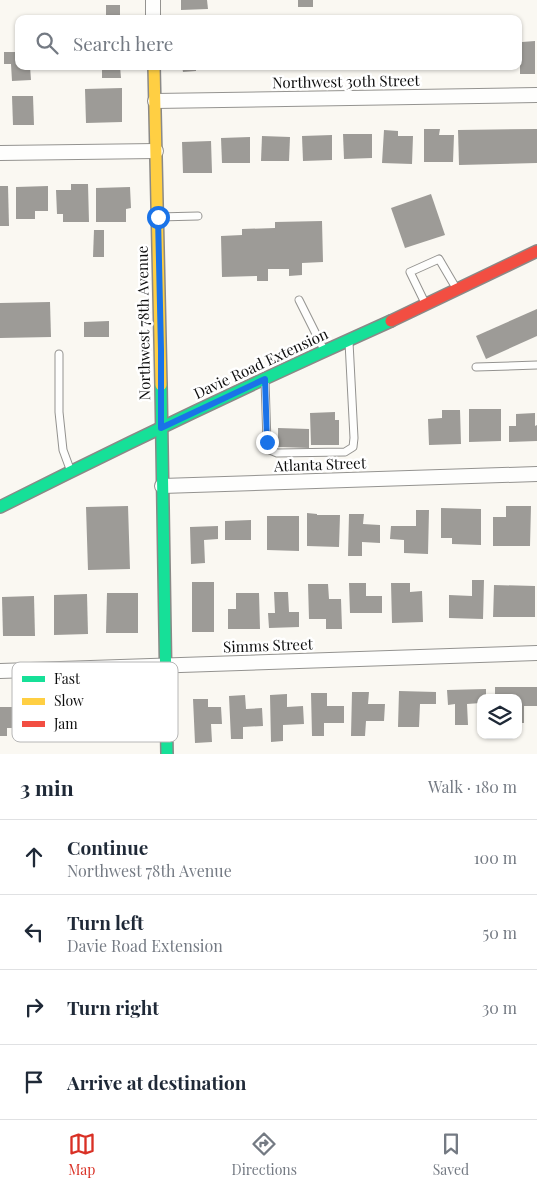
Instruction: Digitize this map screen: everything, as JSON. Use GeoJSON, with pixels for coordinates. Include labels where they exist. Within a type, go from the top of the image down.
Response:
{"type":"FeatureCollection","features":[{"type":"Feature","properties":{"kind":"street"},"geometry":{"type":"LineString","coordinates":[[153,0],[153,15]]}},
{"type":"Feature","properties":{"kind":"street","name":"Northwest 78th Avenue"},"geometry":{"type":"LineString","coordinates":[[154,70],[161,341],[161,428]]}},
{"type":"Feature","properties":{"kind":"street","name":"Northwest 30th Street"},"geometry":{"type":"LineString","coordinates":[[155,101],[537,95]]}},
{"type":"Feature","properties":{"kind":"street"},"geometry":{"type":"LineString","coordinates":[[0,153],[156,151]]}},
{"type":"Feature","properties":{"kind":"street","name":"Davie Road Extension"},"geometry":{"type":"LineString","coordinates":[[0,507],[324,350],[457,291],[537,251]]}},
{"type":"Feature","properties":{"kind":"street"},"geometry":{"type":"LineString","coordinates":[[161,428],[166,662]]}},
{"type":"Feature","properties":{"kind":"street","name":"Atlanta Street"},"geometry":{"type":"LineString","coordinates":[[162,486],[537,474]]}},
{"type":"Feature","properties":{"kind":"street","name":"Simms Street"},"geometry":{"type":"LineString","coordinates":[[178,666],[537,653]]}},
{"type":"Feature","properties":{"kind":"lane"},"geometry":{"type":"LineString","coordinates":[[158,217],[198,216]]}},
{"type":"Feature","properties":{"kind":"lane"},"geometry":{"type":"LineString","coordinates":[[426,305],[410,272],[439,259],[457,291]]}},
{"type":"Feature","properties":{"kind":"lane"},"geometry":{"type":"LineString","coordinates":[[299,300],[324,350]]}},
{"type":"Feature","properties":{"kind":"lane"},"geometry":{"type":"LineString","coordinates":[[265,379],[267,442],[270,450],[276,453],[345,452],[353,447],[354,438],[349,340]]}},
{"type":"Feature","properties":{"kind":"lane"},"geometry":{"type":"LineString","coordinates":[[59,354],[59,412],[63,450],[71,471]]}},
{"type":"Feature","properties":{"kind":"lane"},"geometry":{"type":"LineString","coordinates":[[476,367],[537,365]]}},
{"type":"Feature","properties":{"kind":"building"},"geometry":{"type":"Polygon","coordinates":[[[181,0],[207,0],[208,9],[181,10],[181,0]]]}},
{"type":"Feature","properties":{"kind":"building"},"geometry":{"type":"Polygon","coordinates":[[[298,0],[313,0],[313,7],[298,7],[298,0]]]}},
{"type":"Feature","properties":{"kind":"building"},"geometry":{"type":"Polygon","coordinates":[[[106,5],[120,5],[120,15],[106,15],[106,5]]]}},
{"type":"Feature","properties":{"kind":"building"},"geometry":{"type":"Polygon","coordinates":[[[535,41],[535,74],[520,74],[520,70],[522,70],[522,42],[535,41]]]}},
{"type":"Feature","properties":{"kind":"building"},"geometry":{"type":"Polygon","coordinates":[[[4,52],[15,52],[15,70],[30,70],[31,80],[12,81],[11,64],[4,64],[4,52]]]}},
{"type":"Feature","properties":{"kind":"building"},"geometry":{"type":"Polygon","coordinates":[[[102,70],[120,70],[121,78],[102,78],[102,70]]]}},
{"type":"Feature","properties":{"kind":"building"},"geometry":{"type":"Polygon","coordinates":[[[183,70],[196,70],[196,71],[183,72],[183,70]]]}},
{"type":"Feature","properties":{"kind":"building"},"geometry":{"type":"Polygon","coordinates":[[[122,88],[122,122],[86,123],[85,89],[122,88]]]}},
{"type":"Feature","properties":{"kind":"building"},"geometry":{"type":"Polygon","coordinates":[[[12,96],[33,96],[34,125],[13,125],[12,96]]]}},
{"type":"Feature","properties":{"kind":"building"},"geometry":{"type":"Polygon","coordinates":[[[424,129],[440,129],[439,135],[454,135],[453,162],[424,162],[424,129]]]}},
{"type":"Feature","properties":{"kind":"building"},"geometry":{"type":"Polygon","coordinates":[[[537,129],[537,163],[459,165],[458,130],[537,129]]]}},
{"type":"Feature","properties":{"kind":"building"},"geometry":{"type":"Polygon","coordinates":[[[384,130],[398,131],[398,136],[413,136],[412,164],[382,163],[384,130]]]}},
{"type":"Feature","properties":{"kind":"building"},"geometry":{"type":"Polygon","coordinates":[[[343,134],[372,134],[372,158],[344,159],[343,134]]]}},
{"type":"Feature","properties":{"kind":"building"},"geometry":{"type":"Polygon","coordinates":[[[332,135],[332,160],[303,161],[302,136],[332,135]]]}},
{"type":"Feature","properties":{"kind":"building"},"geometry":{"type":"Polygon","coordinates":[[[262,136],[290,137],[289,161],[261,161],[262,136]]]}},
{"type":"Feature","properties":{"kind":"building"},"geometry":{"type":"Polygon","coordinates":[[[250,137],[250,163],[222,163],[221,138],[250,137]]]}},
{"type":"Feature","properties":{"kind":"building"},"geometry":{"type":"Polygon","coordinates":[[[211,141],[212,173],[183,173],[182,142],[211,141]]]}},
{"type":"Feature","properties":{"kind":"building"},"geometry":{"type":"Polygon","coordinates":[[[71,184],[88,184],[89,222],[63,222],[63,214],[57,214],[56,190],[71,190],[71,184]]]}},
{"type":"Feature","properties":{"kind":"building"},"geometry":{"type":"Polygon","coordinates":[[[0,186],[8,186],[9,226],[0,226],[0,186]]]}},
{"type":"Feature","properties":{"kind":"building"},"geometry":{"type":"Polygon","coordinates":[[[48,186],[48,211],[35,211],[35,219],[16,219],[16,187],[48,186]]]}},
{"type":"Feature","properties":{"kind":"building"},"geometry":{"type":"Polygon","coordinates":[[[130,187],[131,208],[126,209],[126,222],[96,222],[96,188],[130,187]]]}},
{"type":"Feature","properties":{"kind":"building"},"geometry":{"type":"Polygon","coordinates":[[[431,194],[445,235],[405,248],[391,208],[431,194]]]}},
{"type":"Feature","properties":{"kind":"building"},"geometry":{"type":"Polygon","coordinates":[[[322,221],[323,262],[302,263],[302,275],[289,276],[289,269],[268,269],[268,281],[257,281],[257,276],[222,277],[221,236],[242,235],[242,229],[275,228],[275,222],[322,221]]]}},
{"type":"Feature","properties":{"kind":"building"},"geometry":{"type":"Polygon","coordinates":[[[94,230],[104,230],[104,257],[93,257],[94,230]]]}},
{"type":"Feature","properties":{"kind":"building"},"geometry":{"type":"Polygon","coordinates":[[[50,302],[51,337],[0,338],[0,303],[50,302]]]}},
{"type":"Feature","properties":{"kind":"building"},"geometry":{"type":"Polygon","coordinates":[[[537,309],[537,336],[486,359],[476,336],[537,309]]]}},
{"type":"Feature","properties":{"kind":"building"},"geometry":{"type":"Polygon","coordinates":[[[109,321],[109,337],[84,337],[84,322],[109,321]]]}},
{"type":"Feature","properties":{"kind":"building"},"geometry":{"type":"Polygon","coordinates":[[[469,409],[501,409],[501,441],[469,442],[469,409]]]}},
{"type":"Feature","properties":{"kind":"building"},"geometry":{"type":"Polygon","coordinates":[[[442,410],[460,410],[461,444],[429,445],[428,419],[442,418],[442,410]]]}},
{"type":"Feature","properties":{"kind":"building"},"geometry":{"type":"Polygon","coordinates":[[[335,412],[335,420],[339,420],[339,445],[311,445],[310,413],[335,412]]]}},
{"type":"Feature","properties":{"kind":"building"},"geometry":{"type":"Polygon","coordinates":[[[535,413],[537,441],[509,442],[509,426],[516,426],[516,414],[535,413]]]}},
{"type":"Feature","properties":{"kind":"building"},"geometry":{"type":"Polygon","coordinates":[[[278,428],[309,429],[309,448],[278,447],[278,428]]]}},
{"type":"Feature","properties":{"kind":"building"},"geometry":{"type":"Polygon","coordinates":[[[128,506],[130,569],[88,570],[86,507],[128,506]]]}},
{"type":"Feature","properties":{"kind":"building"},"geometry":{"type":"Polygon","coordinates":[[[506,506],[531,506],[530,546],[493,546],[493,517],[506,517],[506,506]]]}},
{"type":"Feature","properties":{"kind":"building"},"geometry":{"type":"Polygon","coordinates":[[[441,508],[481,509],[481,545],[452,544],[452,538],[441,538],[441,508]]]}},
{"type":"Feature","properties":{"kind":"building"},"geometry":{"type":"Polygon","coordinates":[[[416,510],[429,510],[428,554],[404,553],[404,540],[390,539],[391,526],[416,526],[416,510]]]}},
{"type":"Feature","properties":{"kind":"building"},"geometry":{"type":"Polygon","coordinates":[[[307,513],[340,515],[339,547],[307,546],[307,513]]]}},
{"type":"Feature","properties":{"kind":"building"},"geometry":{"type":"Polygon","coordinates":[[[349,514],[364,514],[363,524],[380,525],[380,543],[362,542],[362,556],[348,556],[349,514]]]}},
{"type":"Feature","properties":{"kind":"building"},"geometry":{"type":"Polygon","coordinates":[[[267,516],[299,516],[299,551],[267,550],[267,516]]]}},
{"type":"Feature","properties":{"kind":"building"},"geometry":{"type":"Polygon","coordinates":[[[251,520],[251,540],[225,540],[225,521],[251,520]]]}},
{"type":"Feature","properties":{"kind":"building"},"geometry":{"type":"Polygon","coordinates":[[[218,526],[218,539],[204,540],[205,563],[191,564],[190,527],[218,526]]]}},
{"type":"Feature","properties":{"kind":"building"},"geometry":{"type":"Polygon","coordinates":[[[472,580],[484,580],[483,619],[449,618],[449,595],[472,596],[472,580]]]}},
{"type":"Feature","properties":{"kind":"building"},"geometry":{"type":"Polygon","coordinates":[[[192,582],[214,582],[214,632],[192,632],[192,582]]]}},
{"type":"Feature","properties":{"kind":"building"},"geometry":{"type":"Polygon","coordinates":[[[349,583],[366,583],[366,596],[382,596],[382,613],[350,613],[349,583]]]}},
{"type":"Feature","properties":{"kind":"building"},"geometry":{"type":"Polygon","coordinates":[[[391,583],[410,583],[410,592],[422,591],[423,622],[392,623],[391,583]]]}},
{"type":"Feature","properties":{"kind":"building"},"geometry":{"type":"Polygon","coordinates":[[[308,584],[328,584],[329,599],[341,599],[342,629],[326,629],[326,619],[309,619],[308,584]]]}},
{"type":"Feature","properties":{"kind":"building"},"geometry":{"type":"Polygon","coordinates":[[[494,585],[535,586],[535,617],[493,617],[494,585]]]}},
{"type":"Feature","properties":{"kind":"building"},"geometry":{"type":"Polygon","coordinates":[[[274,592],[288,592],[289,612],[299,612],[299,627],[269,628],[268,613],[275,613],[274,592]]]}},
{"type":"Feature","properties":{"kind":"building"},"geometry":{"type":"Polygon","coordinates":[[[107,593],[138,593],[138,633],[106,633],[107,593]]]}},
{"type":"Feature","properties":{"kind":"building"},"geometry":{"type":"Polygon","coordinates":[[[236,593],[259,593],[260,629],[228,629],[228,609],[236,609],[236,593]]]}},
{"type":"Feature","properties":{"kind":"building"},"geometry":{"type":"Polygon","coordinates":[[[87,594],[88,634],[54,635],[54,595],[87,594]]]}},
{"type":"Feature","properties":{"kind":"building"},"geometry":{"type":"Polygon","coordinates":[[[34,596],[35,636],[3,636],[2,597],[34,596]]]}},
{"type":"Feature","properties":{"kind":"building"},"geometry":{"type":"Polygon","coordinates":[[[495,687],[537,687],[537,706],[524,706],[524,723],[522,723],[522,694],[495,694],[495,687]]]}},
{"type":"Feature","properties":{"kind":"building"},"geometry":{"type":"Polygon","coordinates":[[[486,689],[486,694],[477,694],[477,703],[467,704],[468,725],[455,725],[455,704],[448,705],[447,690],[486,689]]]}},
{"type":"Feature","properties":{"kind":"building"},"geometry":{"type":"Polygon","coordinates":[[[399,691],[436,692],[436,704],[420,704],[419,727],[398,727],[399,691]]]}},
{"type":"Feature","properties":{"kind":"building"},"geometry":{"type":"Polygon","coordinates":[[[352,692],[369,692],[368,704],[385,704],[384,721],[366,721],[365,736],[351,736],[352,692]]]}},
{"type":"Feature","properties":{"kind":"building"},"geometry":{"type":"Polygon","coordinates":[[[311,693],[327,693],[327,706],[344,706],[344,723],[324,723],[324,736],[312,736],[311,693]]]}},
{"type":"Feature","properties":{"kind":"building"},"geometry":{"type":"Polygon","coordinates":[[[287,694],[287,707],[303,706],[304,724],[283,725],[283,741],[271,742],[270,695],[287,694]]]}},
{"type":"Feature","properties":{"kind":"building"},"geometry":{"type":"Polygon","coordinates":[[[245,695],[246,709],[262,708],[263,726],[243,727],[243,739],[231,739],[229,696],[245,695]]]}},
{"type":"Feature","properties":{"kind":"building"},"geometry":{"type":"Polygon","coordinates":[[[193,699],[208,699],[208,707],[221,707],[222,724],[211,724],[212,742],[195,743],[193,699]]]}},
{"type":"Feature","properties":{"kind":"building"},"geometry":{"type":"Polygon","coordinates":[[[0,707],[12,707],[12,728],[7,728],[7,736],[0,736],[0,707]]]}},
{"type":"Feature","properties":{"kind":"traffic: fast"},"geometry":{"type":"LineString","coordinates":[[0,507],[194,412],[391,321]]}},
{"type":"Feature","properties":{"kind":"traffic: fast"},"geometry":{"type":"LineString","coordinates":[[161,385],[166,662]]}},
{"type":"Feature","properties":{"kind":"traffic: fast"},"geometry":{"type":"LineString","coordinates":[[167,742],[167,754]]}},
{"type":"Feature","properties":{"kind":"traffic: slow"},"geometry":{"type":"LineString","coordinates":[[154,70],[161,385]]}},
{"type":"Feature","properties":{"kind":"traffic: jam"},"geometry":{"type":"LineString","coordinates":[[391,321],[537,251]]}},
{"type":"Feature","properties":{"kind":"route"},"geometry":{"type":"LineString","coordinates":[[158,217],[161,428],[265,379],[267,442]]}}]}
